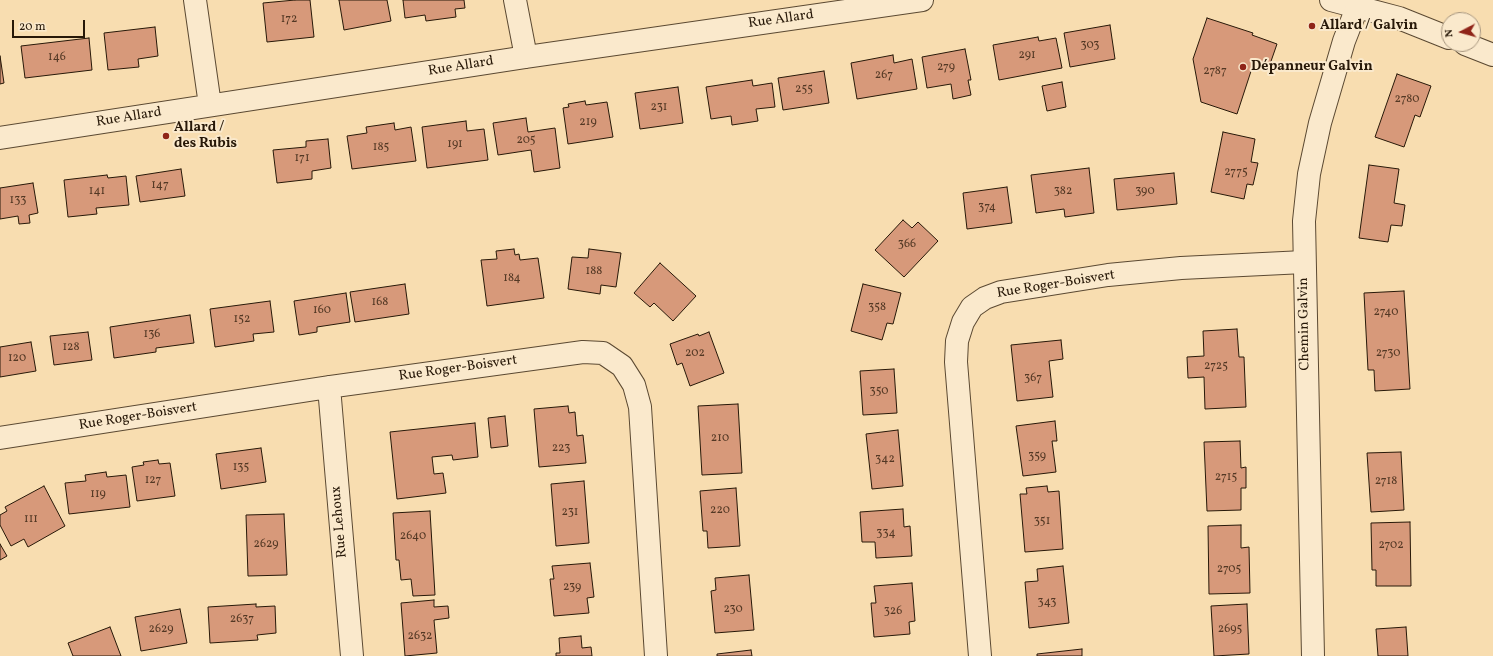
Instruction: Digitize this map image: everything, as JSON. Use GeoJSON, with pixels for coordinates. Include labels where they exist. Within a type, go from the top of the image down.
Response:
{"type":"FeatureCollection","features":[{"type":"Feature","properties":{"kind":"street"},"geometry":{"type":"LineString","coordinates":[[195,0],[210,105]]}},
{"type":"Feature","properties":{"kind":"street"},"geometry":{"type":"LineString","coordinates":[[515,0],[526,57]]}},
{"type":"Feature","properties":{"kind":"street","name":"Rue Allard"},"geometry":{"type":"LineString","coordinates":[[0,138],[526,57],[835,6],[922,0]]}},
{"type":"Feature","properties":{"kind":"street"},"geometry":{"type":"LineString","coordinates":[[1331,0],[1358,4],[1441,35]]}},
{"type":"Feature","properties":{"kind":"street","name":"Chemin Galvin"},"geometry":{"type":"LineString","coordinates":[[1313,656],[1304,221],[1309,174],[1328,94],[1358,4]]}},
{"type":"Feature","properties":{"kind":"street"},"geometry":{"type":"LineString","coordinates":[[1481,50],[1493,55]]}},
{"type":"Feature","properties":{"kind":"street","name":"Rue Roger-Boisvert"},"geometry":{"type":"LineString","coordinates":[[980,656],[956,362],[956,341],[963,322],[972,307],[984,298],[1001,292],[1108,275],[1181,268],[1304,262]]}},
{"type":"Feature","properties":{"kind":"street","name":"Rue Roger-Boisvert"},"geometry":{"type":"LineString","coordinates":[[0,438],[329,387],[583,352],[603,353],[622,366],[634,385],[640,407],[656,656]]}},
{"type":"Feature","properties":{"kind":"street","name":"Rue Lehoux"},"geometry":{"type":"LineString","coordinates":[[329,387],[352,656]]}},
{"type":"Feature","properties":{"kind":"building"},"geometry":{"type":"Polygon","coordinates":[[[310,0],[314,37],[267,42],[263,3],[310,0]]]}},
{"type":"Feature","properties":{"kind":"building"},"geometry":{"type":"Polygon","coordinates":[[[339,0],[387,0],[391,21],[344,30],[339,0]]]}},
{"type":"Feature","properties":{"kind":"building"},"geometry":{"type":"Polygon","coordinates":[[[403,0],[464,0],[465,8],[455,9],[456,17],[426,21],[425,15],[405,18],[403,0]]]}},
{"type":"Feature","properties":{"kind":"building"},"geometry":{"type":"Polygon","coordinates":[[[1207,18],[1253,33],[1252,35],[1277,44],[1269,67],[1254,62],[1237,114],[1201,102],[1193,59],[1207,18]]]}},
{"type":"Feature","properties":{"kind":"building"},"geometry":{"type":"Polygon","coordinates":[[[1110,25],[1115,59],[1070,67],[1064,33],[1110,25]]]}},
{"type":"Feature","properties":{"kind":"building"},"geometry":{"type":"Polygon","coordinates":[[[155,27],[158,56],[138,59],[139,67],[108,70],[104,33],[155,27]]]}},
{"type":"Feature","properties":{"kind":"building"},"geometry":{"type":"Polygon","coordinates":[[[1038,37],[1039,41],[1056,38],[1062,68],[999,80],[993,45],[1038,37]]]}},
{"type":"Feature","properties":{"kind":"building"},"geometry":{"type":"Polygon","coordinates":[[[89,38],[92,70],[25,78],[21,46],[89,38]]]}},
{"type":"Feature","properties":{"kind":"building"},"geometry":{"type":"Polygon","coordinates":[[[965,49],[971,80],[968,80],[971,95],[953,99],[951,84],[927,88],[922,57],[965,49]]]}},
{"type":"Feature","properties":{"kind":"building"},"geometry":{"type":"Polygon","coordinates":[[[893,55],[894,63],[912,59],[917,89],[857,99],[851,63],[893,55]]]}},
{"type":"Feature","properties":{"kind":"building"},"geometry":{"type":"Polygon","coordinates":[[[0,56],[4,83],[0,84],[0,56]]]}},
{"type":"Feature","properties":{"kind":"building"},"geometry":{"type":"Polygon","coordinates":[[[824,71],[829,103],[783,110],[778,78],[824,71]]]}},
{"type":"Feature","properties":{"kind":"building"},"geometry":{"type":"Polygon","coordinates":[[[1397,74],[1431,86],[1420,117],[1415,115],[1404,147],[1375,137],[1397,74]]]}},
{"type":"Feature","properties":{"kind":"building"},"geometry":{"type":"Polygon","coordinates":[[[752,80],[753,86],[772,83],[775,107],[756,109],[758,121],[732,125],[731,116],[711,119],[706,87],[752,80]]]}},
{"type":"Feature","properties":{"kind":"building"},"geometry":{"type":"Polygon","coordinates":[[[1062,82],[1066,107],[1047,111],[1042,86],[1062,82]]]}},
{"type":"Feature","properties":{"kind":"building"},"geometry":{"type":"Polygon","coordinates":[[[678,87],[683,123],[640,129],[635,93],[678,87]]]}},
{"type":"Feature","properties":{"kind":"building"},"geometry":{"type":"Polygon","coordinates":[[[585,101],[586,105],[607,102],[613,137],[568,144],[563,108],[569,107],[568,104],[585,101]]]}},
{"type":"Feature","properties":{"kind":"building"},"geometry":{"type":"Polygon","coordinates":[[[526,118],[528,132],[555,128],[560,168],[534,172],[531,150],[498,155],[493,123],[526,118]]]}},
{"type":"Feature","properties":{"kind":"building"},"geometry":{"type":"Polygon","coordinates":[[[466,121],[467,131],[484,129],[488,160],[427,168],[422,127],[466,121]]]}},
{"type":"Feature","properties":{"kind":"building"},"geometry":{"type":"Polygon","coordinates":[[[394,123],[395,130],[411,127],[416,161],[352,169],[347,136],[367,133],[366,127],[394,123]]]}},
{"type":"Feature","properties":{"kind":"building"},"geometry":{"type":"Polygon","coordinates":[[[1223,132],[1255,139],[1251,162],[1258,163],[1253,185],[1247,184],[1244,199],[1211,192],[1223,132]]]}},
{"type":"Feature","properties":{"kind":"building"},"geometry":{"type":"Polygon","coordinates":[[[328,139],[331,168],[312,171],[312,179],[277,183],[273,150],[306,147],[306,141],[328,139]]]}},
{"type":"Feature","properties":{"kind":"building"},"geometry":{"type":"Polygon","coordinates":[[[1369,165],[1399,169],[1394,203],[1405,205],[1402,226],[1391,225],[1388,242],[1359,238],[1369,165]]]}},
{"type":"Feature","properties":{"kind":"building"},"geometry":{"type":"Polygon","coordinates":[[[1089,168],[1094,213],[1065,217],[1064,209],[1036,213],[1031,175],[1089,168]]]}},
{"type":"Feature","properties":{"kind":"building"},"geometry":{"type":"Polygon","coordinates":[[[181,169],[185,196],[140,202],[136,176],[181,169]]]}},
{"type":"Feature","properties":{"kind":"building"},"geometry":{"type":"Polygon","coordinates":[[[1174,173],[1177,204],[1117,210],[1114,179],[1174,173]]]}},
{"type":"Feature","properties":{"kind":"building"},"geometry":{"type":"Polygon","coordinates":[[[107,175],[108,178],[126,176],[129,205],[96,208],[97,214],[68,217],[64,180],[107,175]]]}},
{"type":"Feature","properties":{"kind":"building"},"geometry":{"type":"Polygon","coordinates":[[[33,183],[38,213],[29,215],[30,223],[19,224],[18,216],[0,219],[0,188],[33,183]]]}},
{"type":"Feature","properties":{"kind":"building"},"geometry":{"type":"Polygon","coordinates":[[[1007,187],[1012,223],[967,229],[963,193],[1007,187]]]}},
{"type":"Feature","properties":{"kind":"building"},"geometry":{"type":"Polygon","coordinates":[[[903,220],[912,228],[918,222],[938,241],[904,277],[875,250],[903,220]]]}},
{"type":"Feature","properties":{"kind":"building"},"geometry":{"type":"Polygon","coordinates":[[[514,249],[515,255],[519,254],[520,260],[538,258],[544,298],[487,306],[481,260],[497,259],[496,251],[514,249]]]}},
{"type":"Feature","properties":{"kind":"building"},"geometry":{"type":"Polygon","coordinates":[[[589,249],[621,253],[616,287],[601,285],[600,294],[568,289],[572,257],[588,258],[589,249]]]}},
{"type":"Feature","properties":{"kind":"building"},"geometry":{"type":"Polygon","coordinates":[[[660,263],[696,296],[673,321],[654,303],[650,307],[634,293],[660,263]]]}},
{"type":"Feature","properties":{"kind":"building"},"geometry":{"type":"Polygon","coordinates":[[[405,284],[409,314],[355,322],[350,292],[405,284]]]}},
{"type":"Feature","properties":{"kind":"building"},"geometry":{"type":"Polygon","coordinates":[[[863,284],[901,293],[893,324],[887,323],[882,340],[851,331],[863,284]]]}},
{"type":"Feature","properties":{"kind":"building"},"geometry":{"type":"Polygon","coordinates":[[[1404,291],[1410,389],[1375,391],[1374,370],[1368,370],[1364,293],[1404,291]]]}},
{"type":"Feature","properties":{"kind":"building"},"geometry":{"type":"Polygon","coordinates":[[[346,293],[350,322],[317,327],[317,332],[299,335],[294,301],[346,293]]]}},
{"type":"Feature","properties":{"kind":"building"},"geometry":{"type":"Polygon","coordinates":[[[270,301],[274,332],[253,334],[254,341],[215,347],[210,309],[270,301]]]}},
{"type":"Feature","properties":{"kind":"building"},"geometry":{"type":"Polygon","coordinates":[[[190,315],[194,343],[156,348],[156,352],[114,358],[110,327],[190,315]]]}},
{"type":"Feature","properties":{"kind":"building"},"geometry":{"type":"Polygon","coordinates":[[[1237,329],[1239,357],[1244,357],[1246,407],[1205,409],[1204,377],[1188,378],[1187,357],[1204,356],[1203,331],[1237,329]]]}},
{"type":"Feature","properties":{"kind":"building"},"geometry":{"type":"Polygon","coordinates":[[[88,332],[92,360],[54,365],[50,336],[88,332]]]}},
{"type":"Feature","properties":{"kind":"building"},"geometry":{"type":"Polygon","coordinates":[[[709,332],[724,373],[690,386],[682,363],[677,365],[670,344],[698,334],[699,336],[709,332]]]}},
{"type":"Feature","properties":{"kind":"building"},"geometry":{"type":"Polygon","coordinates":[[[1061,340],[1063,359],[1049,361],[1053,397],[1017,401],[1011,345],[1061,340]]]}},
{"type":"Feature","properties":{"kind":"building"},"geometry":{"type":"Polygon","coordinates":[[[31,342],[36,371],[0,377],[0,347],[31,342]]]}},
{"type":"Feature","properties":{"kind":"building"},"geometry":{"type":"Polygon","coordinates":[[[894,369],[897,413],[863,415],[860,371],[894,369]]]}},
{"type":"Feature","properties":{"kind":"building"},"geometry":{"type":"Polygon","coordinates":[[[738,404],[742,473],[702,475],[698,406],[738,404]]]}},
{"type":"Feature","properties":{"kind":"building"},"geometry":{"type":"Polygon","coordinates":[[[568,406],[569,413],[575,412],[577,436],[583,435],[586,463],[539,467],[534,409],[568,406]]]}},
{"type":"Feature","properties":{"kind":"building"},"geometry":{"type":"Polygon","coordinates":[[[505,416],[508,446],[491,448],[488,418],[505,416]]]}},
{"type":"Feature","properties":{"kind":"building"},"geometry":{"type":"Polygon","coordinates":[[[1055,421],[1057,441],[1052,441],[1056,472],[1023,476],[1016,426],[1055,421]]]}},
{"type":"Feature","properties":{"kind":"building"},"geometry":{"type":"Polygon","coordinates":[[[475,423],[478,457],[453,460],[452,455],[432,457],[434,474],[443,473],[446,493],[397,499],[390,432],[475,423]]]}},
{"type":"Feature","properties":{"kind":"building"},"geometry":{"type":"Polygon","coordinates":[[[898,430],[903,486],[872,489],[866,434],[898,430]]]}},
{"type":"Feature","properties":{"kind":"building"},"geometry":{"type":"Polygon","coordinates":[[[1240,441],[1241,468],[1246,467],[1246,488],[1241,488],[1241,510],[1207,511],[1204,442],[1240,441]]]}},
{"type":"Feature","properties":{"kind":"building"},"geometry":{"type":"Polygon","coordinates":[[[261,448],[266,482],[221,489],[216,454],[261,448]]]}},
{"type":"Feature","properties":{"kind":"building"},"geometry":{"type":"Polygon","coordinates":[[[1401,452],[1404,510],[1371,512],[1367,453],[1401,452]]]}},
{"type":"Feature","properties":{"kind":"building"},"geometry":{"type":"Polygon","coordinates":[[[158,460],[159,464],[170,463],[175,496],[137,501],[132,467],[144,465],[143,462],[158,460]]]}},
{"type":"Feature","properties":{"kind":"building"},"geometry":{"type":"Polygon","coordinates":[[[106,472],[107,477],[126,475],[130,507],[69,514],[65,483],[86,481],[85,475],[106,472]]]}},
{"type":"Feature","properties":{"kind":"building"},"geometry":{"type":"Polygon","coordinates":[[[584,481],[589,543],[556,546],[551,484],[584,481]]]}},
{"type":"Feature","properties":{"kind":"building"},"geometry":{"type":"Polygon","coordinates":[[[44,486],[65,526],[28,547],[24,539],[11,546],[0,525],[0,515],[7,511],[5,507],[44,486]]]}},
{"type":"Feature","properties":{"kind":"building"},"geometry":{"type":"Polygon","coordinates":[[[1047,486],[1048,492],[1059,491],[1063,549],[1025,552],[1020,494],[1027,494],[1026,488],[1047,486]]]}},
{"type":"Feature","properties":{"kind":"building"},"geometry":{"type":"Polygon","coordinates":[[[736,488],[740,546],[708,548],[707,531],[703,531],[700,491],[736,488]]]}},
{"type":"Feature","properties":{"kind":"building"},"geometry":{"type":"Polygon","coordinates":[[[903,509],[904,527],[910,526],[912,556],[876,558],[875,542],[862,542],[860,512],[903,509]]]}},
{"type":"Feature","properties":{"kind":"building"},"geometry":{"type":"Polygon","coordinates":[[[430,511],[435,595],[413,596],[411,579],[401,580],[399,560],[396,560],[393,513],[430,511]]]}},
{"type":"Feature","properties":{"kind":"building"},"geometry":{"type":"Polygon","coordinates":[[[284,514],[287,575],[248,576],[246,515],[284,514]]]}},
{"type":"Feature","properties":{"kind":"building"},"geometry":{"type":"Polygon","coordinates":[[[1410,522],[1411,586],[1376,586],[1376,570],[1372,570],[1371,523],[1410,522]]]}},
{"type":"Feature","properties":{"kind":"building"},"geometry":{"type":"Polygon","coordinates":[[[1241,525],[1241,548],[1249,547],[1250,593],[1209,594],[1208,526],[1241,525]]]}},
{"type":"Feature","properties":{"kind":"building"},"geometry":{"type":"Polygon","coordinates":[[[0,544],[7,556],[0,560],[0,544]]]}},
{"type":"Feature","properties":{"kind":"building"},"geometry":{"type":"Polygon","coordinates":[[[590,563],[594,597],[587,598],[589,613],[554,616],[550,579],[554,579],[552,566],[590,563]]]}},
{"type":"Feature","properties":{"kind":"building"},"geometry":{"type":"Polygon","coordinates":[[[1063,566],[1069,623],[1029,628],[1025,582],[1038,581],[1037,569],[1063,566]]]}},
{"type":"Feature","properties":{"kind":"building"},"geometry":{"type":"Polygon","coordinates":[[[749,575],[754,630],[715,633],[711,591],[716,590],[715,578],[749,575]]]}},
{"type":"Feature","properties":{"kind":"building"},"geometry":{"type":"Polygon","coordinates":[[[912,583],[915,621],[909,622],[910,634],[874,637],[871,603],[876,603],[874,586],[912,583]]]}},
{"type":"Feature","properties":{"kind":"building"},"geometry":{"type":"Polygon","coordinates":[[[434,600],[434,607],[448,606],[449,618],[434,620],[437,653],[405,656],[401,603],[434,600]]]}},
{"type":"Feature","properties":{"kind":"building"},"geometry":{"type":"Polygon","coordinates":[[[256,604],[256,607],[275,606],[276,633],[257,635],[258,640],[210,643],[208,607],[256,604]]]}},
{"type":"Feature","properties":{"kind":"building"},"geometry":{"type":"Polygon","coordinates":[[[1247,604],[1249,654],[1214,656],[1211,606],[1247,604]]]}},
{"type":"Feature","properties":{"kind":"building"},"geometry":{"type":"Polygon","coordinates":[[[180,609],[187,643],[141,651],[135,617],[180,609]]]}},
{"type":"Feature","properties":{"kind":"building"},"geometry":{"type":"Polygon","coordinates":[[[110,627],[121,656],[73,656],[68,643],[110,627]]]}},
{"type":"Feature","properties":{"kind":"building"},"geometry":{"type":"Polygon","coordinates":[[[1406,627],[1408,656],[1378,656],[1376,629],[1406,627]]]}},
{"type":"Feature","properties":{"kind":"building"},"geometry":{"type":"Polygon","coordinates":[[[581,636],[582,648],[591,647],[592,656],[556,656],[556,653],[560,653],[559,638],[581,636]]]}},
{"type":"Feature","properties":{"kind":"building"},"geometry":{"type":"Polygon","coordinates":[[[1082,649],[1082,656],[1037,656],[1037,654],[1082,649]]]}},
{"type":"Feature","properties":{"kind":"building"},"geometry":{"type":"Polygon","coordinates":[[[751,650],[752,656],[717,656],[717,654],[751,650]]]}},
{"type":"Feature","properties":{"kind":"place","name":"Allard / Galvin"},"geometry":{"type":"Point","coordinates":[1312,26]}},
{"type":"Feature","properties":{"kind":"place","name":"Dépanneur Galvin"},"geometry":{"type":"Point","coordinates":[1243,67]}},
{"type":"Feature","properties":{"kind":"place","name":"Allard / des Rubis"},"geometry":{"type":"Point","coordinates":[166,136]}}]}
